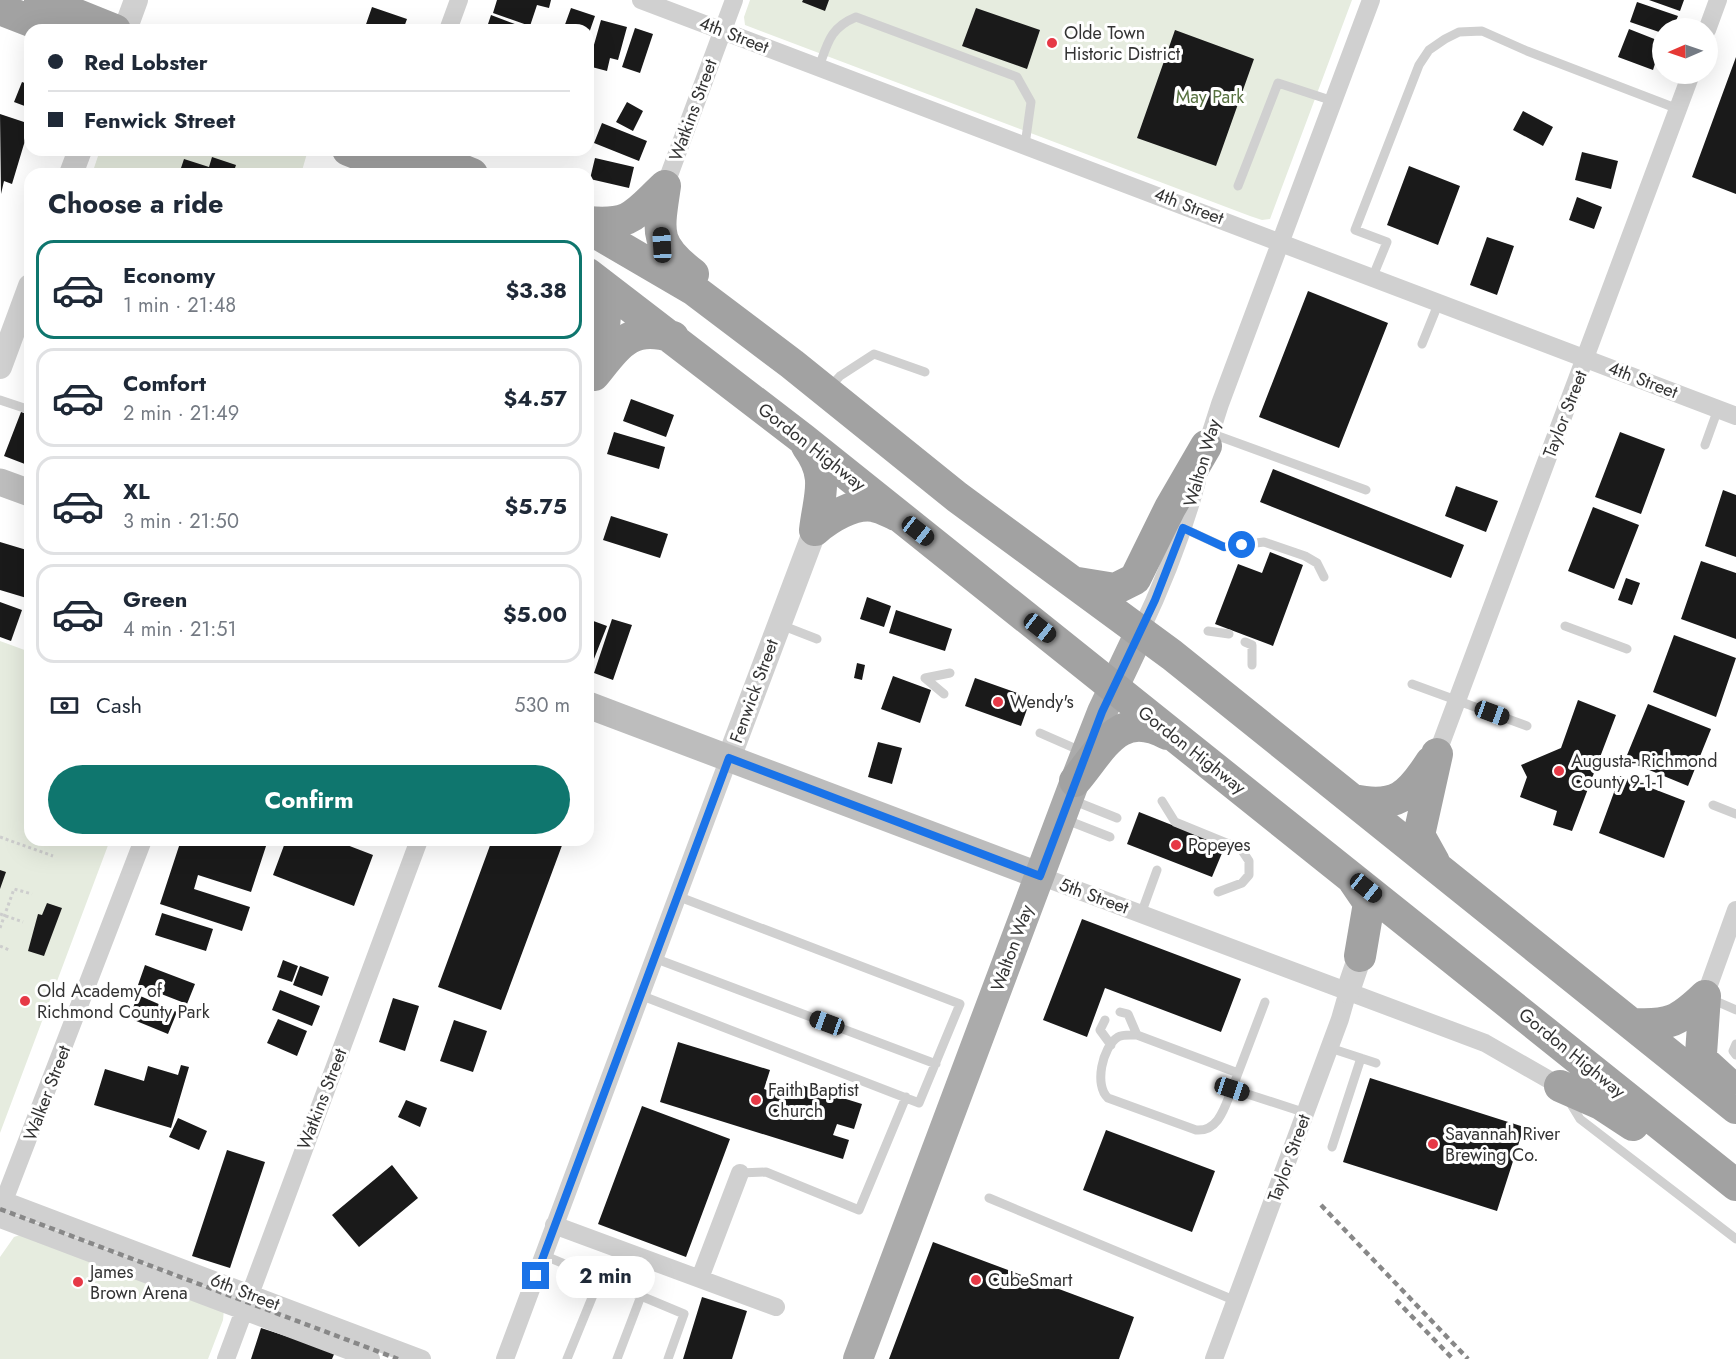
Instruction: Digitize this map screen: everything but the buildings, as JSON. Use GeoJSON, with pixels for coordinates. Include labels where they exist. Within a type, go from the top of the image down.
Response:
{"type":"FeatureCollection","features":[{"type":"Feature","properties":{"kind":"highway"},"geometry":{"type":"LineString","coordinates":[[0,9],[54,14],[92,24]]}},
{"type":"Feature","properties":{"kind":"highway"},"geometry":{"type":"LineString","coordinates":[[363,156],[393,168]]}},
{"type":"Feature","properties":{"kind":"highway"},"geometry":{"type":"LineString","coordinates":[[428,156],[457,168]]}},
{"type":"Feature","properties":{"kind":"highway"},"geometry":{"type":"LineString","coordinates":[[594,222],[627,221],[665,186]]}},
{"type":"Feature","properties":{"kind":"highway"},"geometry":{"type":"LineString","coordinates":[[665,186],[662,207],[662,245],[672,257],[748,318],[792,364]]}},
{"type":"Feature","properties":{"kind":"highway"},"geometry":{"type":"LineString","coordinates":[[594,232],[694,290],[792,364],[957,497],[1077,583],[1140,632],[1736,1108]]}},
{"type":"Feature","properties":{"kind":"highway","name":"Gordon Highway"},"geometry":{"type":"LineString","coordinates":[[594,280],[673,337],[803,439],[1736,1185]]}},
{"type":"Feature","properties":{"kind":"highway"},"geometry":{"type":"LineString","coordinates":[[594,283],[601,292],[604,314],[594,366]]}},
{"type":"Feature","properties":{"kind":"highway"},"geometry":{"type":"LineString","coordinates":[[594,378],[613,352],[630,337],[652,331],[673,337]]}},
{"type":"Feature","properties":{"kind":"highway"},"geometry":{"type":"LineString","coordinates":[[803,439],[818,461],[822,472],[815,530]]}},
{"type":"Feature","properties":{"kind":"highway"},"geometry":{"type":"LineString","coordinates":[[1077,583],[1115,589],[1136,579],[1170,508],[1208,439]]}},
{"type":"Feature","properties":{"kind":"highway"},"geometry":{"type":"LineString","coordinates":[[815,530],[828,519],[864,506],[873,506],[900,517]]}},
{"type":"Feature","properties":{"kind":"highway"},"geometry":{"type":"LineString","coordinates":[[1073,788],[1115,734],[1132,724],[1152,725],[1180,741]]}},
{"type":"Feature","properties":{"kind":"highway"},"geometry":{"type":"LineString","coordinates":[[1353,801],[1371,804],[1402,798],[1414,788],[1437,754]]}},
{"type":"Feature","properties":{"kind":"highway"},"geometry":{"type":"LineString","coordinates":[[1437,754],[1419,835],[1423,847],[1438,868]]}},
{"type":"Feature","properties":{"kind":"highway"},"geometry":{"type":"LineString","coordinates":[[1347,873],[1369,903],[1360,956]]}},
{"type":"Feature","properties":{"kind":"highway"},"geometry":{"type":"LineString","coordinates":[[1360,956],[1383,940],[1397,934],[1415,935],[1440,947]]}},
{"type":"Feature","properties":{"kind":"highway"},"geometry":{"type":"LineString","coordinates":[[1633,1024],[1655,1025],[1673,1022],[1705,996]]}},
{"type":"Feature","properties":{"kind":"highway"},"geometry":{"type":"LineString","coordinates":[[1705,996],[1701,1054],[1712,1070],[1736,1090]]}},
{"type":"Feature","properties":{"kind":"highway"},"geometry":{"type":"LineString","coordinates":[[1560,1086],[1601,1104],[1736,1192]]}},
{"type":"Feature","properties":{"kind":"main road"},"geometry":{"type":"LineString","coordinates":[[0,482],[24,491]]}},
{"type":"Feature","properties":{"kind":"main road","name":"Walton Way"},"geometry":{"type":"LineString","coordinates":[[858,1359],[1073,788],[1113,688],[1140,632]]}},
{"type":"Feature","properties":{"kind":"main road","name":"5th Street"},"geometry":{"type":"LineString","coordinates":[[594,707],[1040,876]]}},
{"type":"Feature","properties":{"kind":"street"},"geometry":{"type":"LineString","coordinates":[[127,24],[136,0]]}},
{"type":"Feature","properties":{"kind":"street"},"geometry":{"type":"LineString","coordinates":[[450,24],[459,0]]}},
{"type":"Feature","properties":{"kind":"street","name":"4th Street"},"geometry":{"type":"LineString","coordinates":[[641,0],[1282,241],[1736,416]]}},
{"type":"Feature","properties":{"kind":"street","name":"Watkins Street"},"geometry":{"type":"LineString","coordinates":[[665,186],[734,0]]}},
{"type":"Feature","properties":{"kind":"street","name":"Walton Way"},"geometry":{"type":"LineString","coordinates":[[1140,632],[1183,528],[1208,439],[1371,0]]}},
{"type":"Feature","properties":{"kind":"street"},"geometry":{"type":"LineString","coordinates":[[1711,18],[1718,0]]}},
{"type":"Feature","properties":{"kind":"street","name":"Taylor Street"},"geometry":{"type":"LineString","coordinates":[[1437,754],[1687,84]]}},
{"type":"Feature","properties":{"kind":"street"},"geometry":{"type":"LineString","coordinates":[[0,368],[24,302]]}},
{"type":"Feature","properties":{"kind":"street","name":"Fenwick Street"},"geometry":{"type":"LineString","coordinates":[[505,1359],[815,530]]}},
{"type":"Feature","properties":{"kind":"street","name":"Walker Street"},"geometry":{"type":"LineString","coordinates":[[1,1204],[141,846]]}},
{"type":"Feature","properties":{"kind":"street","name":"Watkins Street"},"geometry":{"type":"LineString","coordinates":[[226,1359],[417,846]]}},
{"type":"Feature","properties":{"kind":"street","name":"5th Street"},"geometry":{"type":"LineString","coordinates":[[1040,876],[1485,1043],[1560,1086]]}},
{"type":"Feature","properties":{"kind":"street"},"geometry":{"type":"LineString","coordinates":[[1705,996],[1736,910]]}},
{"type":"Feature","properties":{"kind":"street","name":"Taylor Street"},"geometry":{"type":"LineString","coordinates":[[1214,1359],[1330,1048],[1360,956]]}},
{"type":"Feature","properties":{"kind":"street"},"geometry":{"type":"LineString","coordinates":[[700,1278],[740,1173]]}},
{"type":"Feature","properties":{"kind":"street","name":"6th Street"},"geometry":{"type":"LineString","coordinates":[[1,1204],[250,1293],[422,1359]]}},
{"type":"Feature","properties":{"kind":"street","name":"6th Street"},"geometry":{"type":"LineString","coordinates":[[0,1219],[371,1359]]}},
{"type":"Feature","properties":{"kind":"street"},"geometry":{"type":"LineString","coordinates":[[554,1225],[776,1307]]}},
{"type":"Feature","properties":{"kind":"lane"},"geometry":{"type":"LineString","coordinates":[[819,67],[830,37],[840,24],[856,17],[1017,77],[1031,102],[1025,145]]}},
{"type":"Feature","properties":{"kind":"lane"},"geometry":{"type":"LineString","coordinates":[[1373,276],[1387,242],[1354,230],[1419,65],[1429,50],[1445,39],[1459,32],[1482,31],[1527,51],[1678,109]]}},
{"type":"Feature","properties":{"kind":"lane"},"geometry":{"type":"LineString","coordinates":[[1238,186],[1278,83],[1333,101]]}},
{"type":"Feature","properties":{"kind":"lane"},"geometry":{"type":"LineString","coordinates":[[1422,344],[1439,302]]}},
{"type":"Feature","properties":{"kind":"lane"},"geometry":{"type":"LineString","coordinates":[[827,392],[840,376],[874,354],[925,372]]}},
{"type":"Feature","properties":{"kind":"lane"},"geometry":{"type":"LineString","coordinates":[[0,400],[24,408]]}},
{"type":"Feature","properties":{"kind":"lane"},"geometry":{"type":"LineString","coordinates":[[1705,445],[1718,409]]}},
{"type":"Feature","properties":{"kind":"lane"},"geometry":{"type":"LineString","coordinates":[[1208,439],[1366,490]]}},
{"type":"Feature","properties":{"kind":"lane"},"geometry":{"type":"LineString","coordinates":[[1183,528],[1224,547],[1264,542],[1305,556],[1317,563],[1324,577]]}},
{"type":"Feature","properties":{"kind":"lane"},"geometry":{"type":"LineString","coordinates":[[779,624],[817,639]]}},
{"type":"Feature","properties":{"kind":"lane"},"geometry":{"type":"LineString","coordinates":[[1565,626],[1627,649]]}},
{"type":"Feature","properties":{"kind":"lane"},"geometry":{"type":"LineString","coordinates":[[1208,631],[1229,634]]}},
{"type":"Feature","properties":{"kind":"lane"},"geometry":{"type":"LineString","coordinates":[[1245,642],[1252,645],[1252,665]]}},
{"type":"Feature","properties":{"kind":"lane"},"geometry":{"type":"LineString","coordinates":[[944,694],[925,678],[950,673]]}},
{"type":"Feature","properties":{"kind":"lane"},"geometry":{"type":"LineString","coordinates":[[1412,684],[1527,726]]}},
{"type":"Feature","properties":{"kind":"lane"},"geometry":{"type":"LineString","coordinates":[[1040,733],[1073,788],[1110,837]]}},
{"type":"Feature","properties":{"kind":"lane"},"geometry":{"type":"LineString","coordinates":[[1073,788],[1117,818]]}},
{"type":"Feature","properties":{"kind":"lane"},"geometry":{"type":"LineString","coordinates":[[1162,801],[1175,822],[1241,849],[1249,861],[1249,875],[1242,883],[1218,892]]}},
{"type":"Feature","properties":{"kind":"lane"},"geometry":{"type":"LineString","coordinates":[[1713,805],[1736,814]]}},
{"type":"Feature","properties":{"kind":"lane"},"geometry":{"type":"LineString","coordinates":[[1141,914],[1157,870]]}},
{"type":"Feature","properties":{"kind":"lane"},"geometry":{"type":"LineString","coordinates":[[640,995],[920,1103],[960,1004],[677,896]]}},
{"type":"Feature","properties":{"kind":"lane"},"geometry":{"type":"LineString","coordinates":[[654,958],[936,1064]]}},
{"type":"Feature","properties":{"kind":"lane"},"geometry":{"type":"LineString","coordinates":[[1705,996],[1736,1010]]}},
{"type":"Feature","properties":{"kind":"lane"},"geometry":{"type":"LineString","coordinates":[[1238,1073],[1137,1035],[1117,1037],[1111,1045],[1100,1079],[1104,1094],[1119,1102],[1205,1131],[1220,1117],[1232,1089],[1265,1002]]}},
{"type":"Feature","properties":{"kind":"lane"},"geometry":{"type":"LineString","coordinates":[[1120,1012],[1128,1014],[1137,1035]]}},
{"type":"Feature","properties":{"kind":"lane"},"geometry":{"type":"LineString","coordinates":[[1105,1020],[1101,1030],[1111,1045]]}},
{"type":"Feature","properties":{"kind":"lane"},"geometry":{"type":"LineString","coordinates":[[1736,1044],[1733,1051],[1736,1055]]}},
{"type":"Feature","properties":{"kind":"lane"},"geometry":{"type":"LineString","coordinates":[[1330,1048],[1376,1063]]}},
{"type":"Feature","properties":{"kind":"lane"},"geometry":{"type":"LineString","coordinates":[[1332,1147],[1361,1058]]}},
{"type":"Feature","properties":{"kind":"lane"},"geometry":{"type":"LineString","coordinates":[[1560,1086],[1580,1119],[1736,1239]]}},
{"type":"Feature","properties":{"kind":"lane"},"geometry":{"type":"LineString","coordinates":[[1232,1089],[1306,1113]]}},
{"type":"Feature","properties":{"kind":"lane"},"geometry":{"type":"LineString","coordinates":[[740,1173],[766,1172],[859,1210],[906,1097]]}},
{"type":"Feature","properties":{"kind":"lane"},"geometry":{"type":"LineString","coordinates":[[988,1198],[1236,1301]]}},
{"type":"Feature","properties":{"kind":"lane"},"geometry":{"type":"LineString","coordinates":[[543,1255],[684,1314],[668,1359]]}},
{"type":"Feature","properties":{"kind":"lane"},"geometry":{"type":"LineString","coordinates":[[567,1359],[600,1278]]}},
{"type":"Feature","properties":{"kind":"lane"},"geometry":{"type":"LineString","coordinates":[[617,1359],[641,1296]]}},
{"type":"Feature","properties":{"kind":"path"},"geometry":{"type":"LineString","coordinates":[[0,837],[24,846]]}},
{"type":"Feature","properties":{"kind":"path"},"geometry":{"type":"LineString","coordinates":[[25,846],[53,856]]}},
{"type":"Feature","properties":{"kind":"path"},"geometry":{"type":"LineString","coordinates":[[0,928],[2,915],[14,889],[32,894]]}},
{"type":"Feature","properties":{"kind":"path"},"geometry":{"type":"LineString","coordinates":[[2,915],[23,922]]}},
{"type":"Feature","properties":{"kind":"path"},"geometry":{"type":"LineString","coordinates":[[0,946],[9,950]]}},
{"type":"Feature","properties":{"kind":"green space","name":"May Park"},"geometry":{"type":"Polygon","coordinates":[[[750,0],[1352,0],[1270,219],[1262,220],[745,25],[744,17],[750,0]]]}},
{"type":"Feature","properties":{"kind":"green space"},"geometry":{"type":"Polygon","coordinates":[[[98,156],[306,156],[303,168],[94,168],[98,156]]]}},
{"type":"Feature","properties":{"kind":"green space","name":"Old Academy of Richmond County Park"},"geometry":{"type":"Polygon","coordinates":[[[0,641],[24,650],[24,846],[108,846],[0,1133],[0,641]]]}},
{"type":"Feature","properties":{"kind":"green space","name":"James Brown Arena"},"geometry":{"type":"Polygon","coordinates":[[[20,1235],[224,1309],[223,1320],[208,1359],[0,1359],[0,1257],[14,1237],[20,1235]]]}},
{"type":"Feature","properties":{"kind":"railway"},"geometry":{"type":"LineString","coordinates":[[1321,1205],[1468,1359]]}},
{"type":"Feature","properties":{"kind":"railway"},"geometry":{"type":"LineString","coordinates":[[0,1209],[398,1359]]}},
{"type":"Feature","properties":{"kind":"railway"},"geometry":{"type":"LineString","coordinates":[[1396,1300],[1453,1359]]}},
{"type":"Feature","properties":{"kind":"place","name":"Olde Town Historic District"},"geometry":{"type":"Point","coordinates":[1052,43]}},
{"type":"Feature","properties":{"kind":"place","name":"Wendy's"},"geometry":{"type":"Point","coordinates":[998,702]}},
{"type":"Feature","properties":{"kind":"place","name":"Augusta- Richmond County 9-1-1"},"geometry":{"type":"Point","coordinates":[1559,771]}},
{"type":"Feature","properties":{"kind":"place","name":"Popeyes"},"geometry":{"type":"Point","coordinates":[1176,845]}},
{"type":"Feature","properties":{"kind":"place","name":"Old Academy of Richmond County Park"},"geometry":{"type":"Point","coordinates":[25,1001]}},
{"type":"Feature","properties":{"kind":"place","name":"Faith Baptist Church"},"geometry":{"type":"Point","coordinates":[756,1100]}},
{"type":"Feature","properties":{"kind":"place","name":"Savannah River Brewing Co."},"geometry":{"type":"Point","coordinates":[1433,1144]}},
{"type":"Feature","properties":{"kind":"place","name":"CubeSmart"},"geometry":{"type":"Point","coordinates":[976,1280]}},
{"type":"Feature","properties":{"kind":"place","name":"James Brown Arena"},"geometry":{"type":"Point","coordinates":[78,1282]}},
{"type":"Feature","properties":{"kind":"route"},"geometry":{"type":"LineString","coordinates":[[536,1276],[729,758],[1040,876],[1102,712],[1155,600],[1183,528],[1224,547],[1242,545]]}}]}
